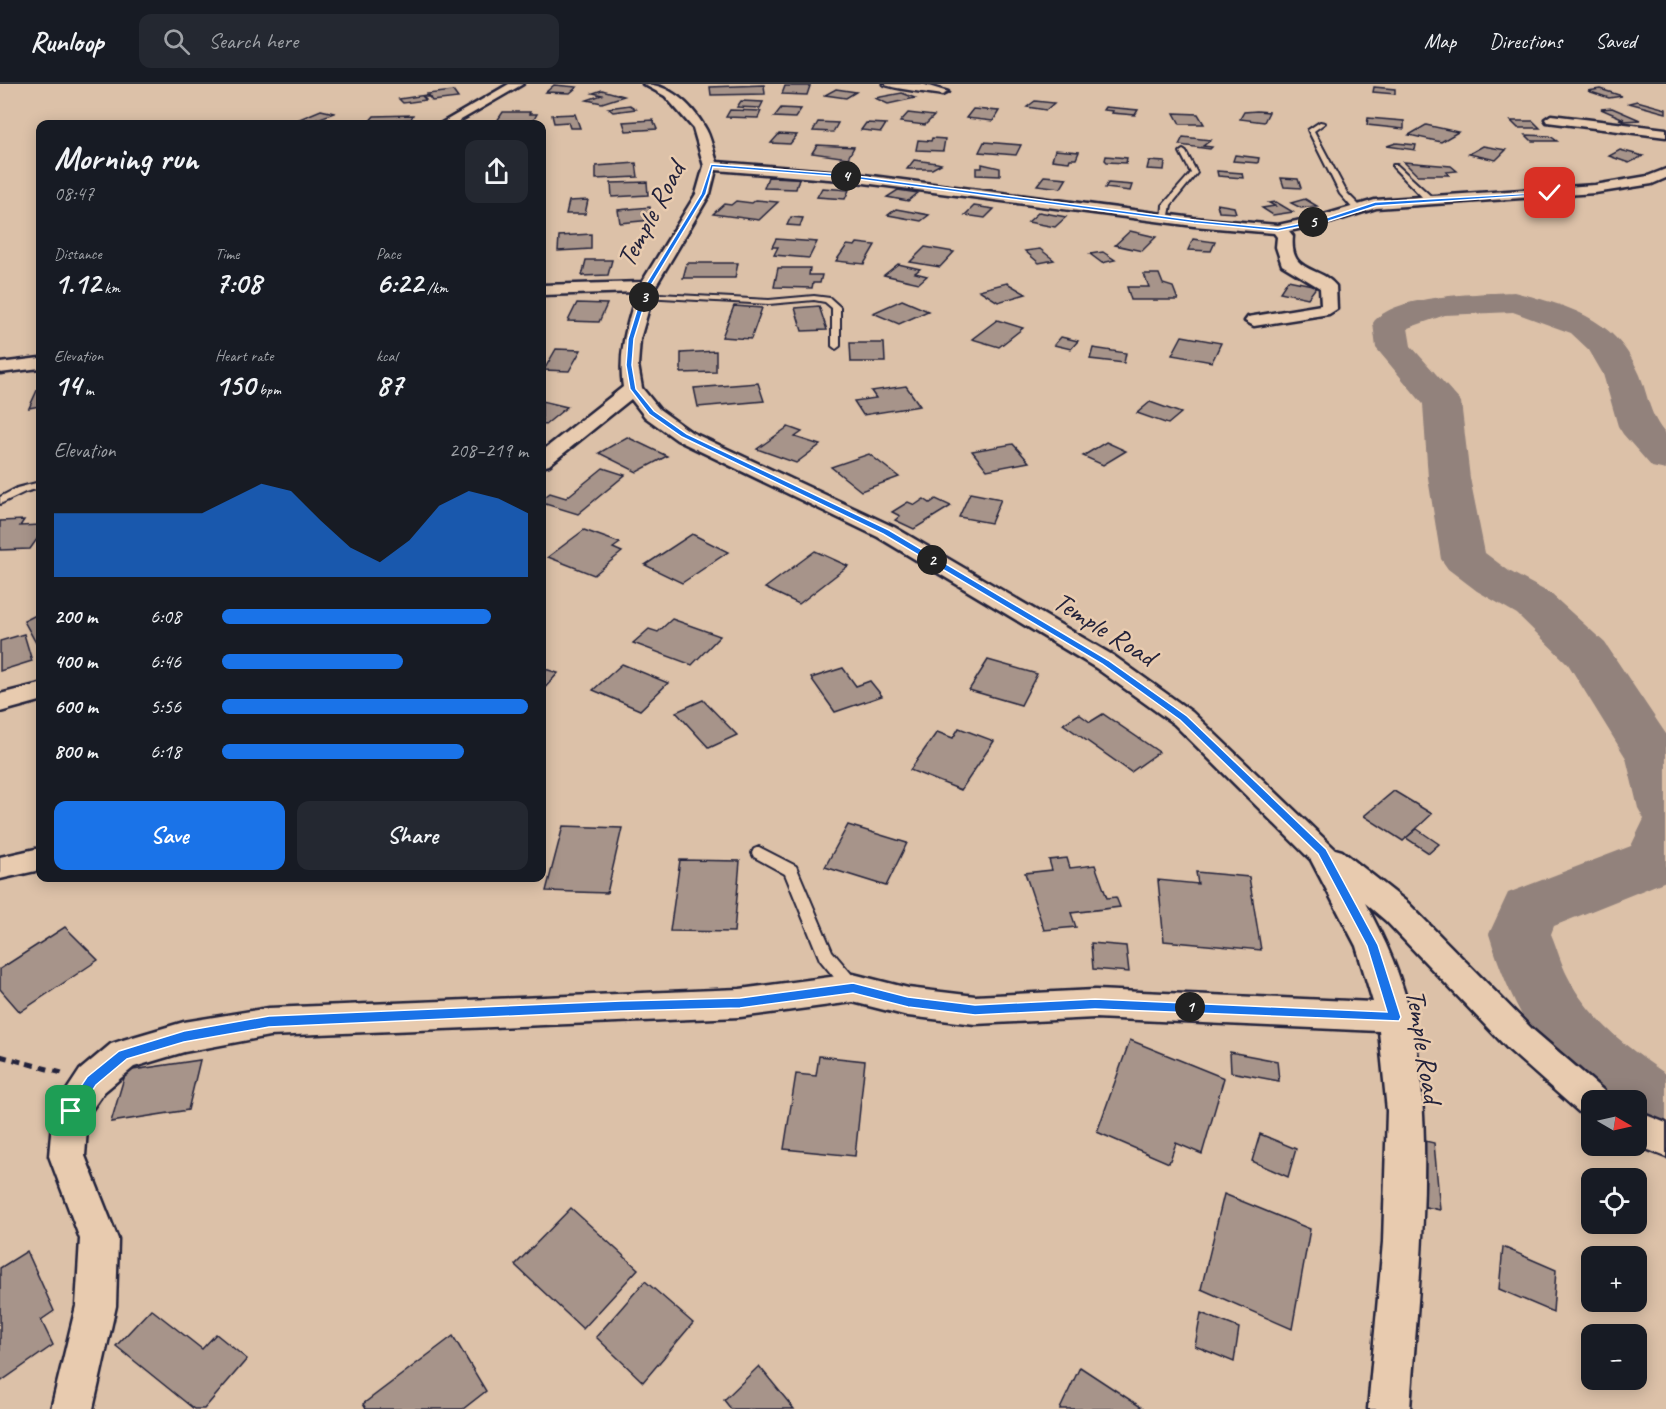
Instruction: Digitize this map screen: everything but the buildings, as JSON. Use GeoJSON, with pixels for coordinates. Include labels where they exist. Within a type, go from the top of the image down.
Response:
{"type":"FeatureCollection","features":[{"type":"Feature","properties":{"kind":"street"},"geometry":{"type":"LineString","coordinates":[[453,120],[517,84]]}},
{"type":"Feature","properties":{"kind":"street","name":"Temple Road"},"geometry":{"type":"LineString","coordinates":[[648,84],[669,94],[699,127],[711,165],[704,194],[646,291],[631,339],[629,365],[633,389],[652,412],[684,436],[886,532],[1105,662],[1184,718],[1322,852],[1372,945],[1395,1017],[1405,1111],[1402,1242],[1389,1409]]}},
{"type":"Feature","properties":{"kind":"street"},"geometry":{"type":"LineString","coordinates":[[889,84],[911,85],[942,92]]}},
{"type":"Feature","properties":{"kind":"street"},"geometry":{"type":"LineString","coordinates":[[1551,119],[1666,133]]}},
{"type":"Feature","properties":{"kind":"street"},"geometry":{"type":"LineString","coordinates":[[711,165],[841,176],[1165,218],[1278,230],[1327,219],[1375,204],[1595,189],[1652,180],[1666,173]]}},
{"type":"Feature","properties":{"kind":"street"},"geometry":{"type":"LineString","coordinates":[[1254,321],[1329,309],[1328,286],[1290,265],[1284,247],[1285,236],[1278,230]]}},
{"type":"Feature","properties":{"kind":"street"},"geometry":{"type":"LineString","coordinates":[[546,290],[646,291]]}},
{"type":"Feature","properties":{"kind":"street"},"geometry":{"type":"LineString","coordinates":[[0,368],[36,364]]}},
{"type":"Feature","properties":{"kind":"street"},"geometry":{"type":"LineString","coordinates":[[546,458],[633,389]]}},
{"type":"Feature","properties":{"kind":"street"},"geometry":{"type":"LineString","coordinates":[[0,704],[36,694]]}},
{"type":"Feature","properties":{"kind":"street"},"geometry":{"type":"LineString","coordinates":[[1322,852],[1397,912],[1520,1039],[1581,1092]]}},
{"type":"Feature","properties":{"kind":"street"},"geometry":{"type":"LineString","coordinates":[[0,868],[36,860]]}},
{"type":"Feature","properties":{"kind":"street"},"geometry":{"type":"LineString","coordinates":[[72,1409],[96,1306],[99,1239],[67,1156],[71,1111],[92,1081],[123,1055],[184,1037],[269,1022],[740,1003],[853,988],[908,1002],[975,1010],[1095,1004],[1395,1017]]}},
{"type":"Feature","properties":{"kind":"street"},"geometry":{"type":"LineString","coordinates":[[1647,1132],[1666,1140]]}},
{"type":"Feature","properties":{"kind":"lane"},"geometry":{"type":"LineString","coordinates":[[1322,123],[1311,130],[1344,194],[1358,209]]}},
{"type":"Feature","properties":{"kind":"lane"},"geometry":{"type":"LineString","coordinates":[[1165,218],[1167,205],[1194,173],[1183,152]]}},
{"type":"Feature","properties":{"kind":"lane"},"geometry":{"type":"LineString","coordinates":[[1395,166],[1431,201]]}},
{"type":"Feature","properties":{"kind":"lane"},"geometry":{"type":"LineString","coordinates":[[646,291],[769,302],[814,298],[827,300],[836,307],[836,346]]}},
{"type":"Feature","properties":{"kind":"lane"},"geometry":{"type":"LineString","coordinates":[[0,501],[21,490],[36,486]]}},
{"type":"Feature","properties":{"kind":"lane"},"geometry":{"type":"LineString","coordinates":[[759,852],[791,870],[826,955],[853,988]]}},
{"type":"Feature","properties":{"kind":"path"},"geometry":{"type":"LineString","coordinates":[[0,1056],[92,1081]]}},
{"type":"Feature","properties":{"kind":"waterway"},"geometry":{"type":"LineString","coordinates":[[1666,458],[1637,426],[1621,374],[1604,344],[1583,326],[1544,310],[1514,302],[1445,305],[1413,313],[1390,323],[1394,348],[1442,402],[1449,478],[1464,559],[1493,581],[1534,604],[1587,654],[1653,757],[1666,808]]}},
{"type":"Feature","properties":{"kind":"waterway"},"geometry":{"type":"LineString","coordinates":[[1666,832],[1654,861],[1530,910],[1520,934],[1539,987],[1562,1025],[1611,1074],[1666,1113]]}},
{"type":"Feature","properties":{"kind":"route"},"geometry":{"type":"LineString","coordinates":[[71,1111],[92,1081],[123,1055],[184,1037],[269,1022],[740,1003],[853,988],[908,1002],[975,1010],[1095,1004],[1395,1017],[1372,945],[1322,852],[1184,718],[1105,662],[886,532],[684,436],[652,412],[633,389],[629,365],[631,339],[647,287],[704,194],[711,165],[841,176],[1194,222],[1278,230],[1327,219],[1375,204],[1550,193]]}}]}
